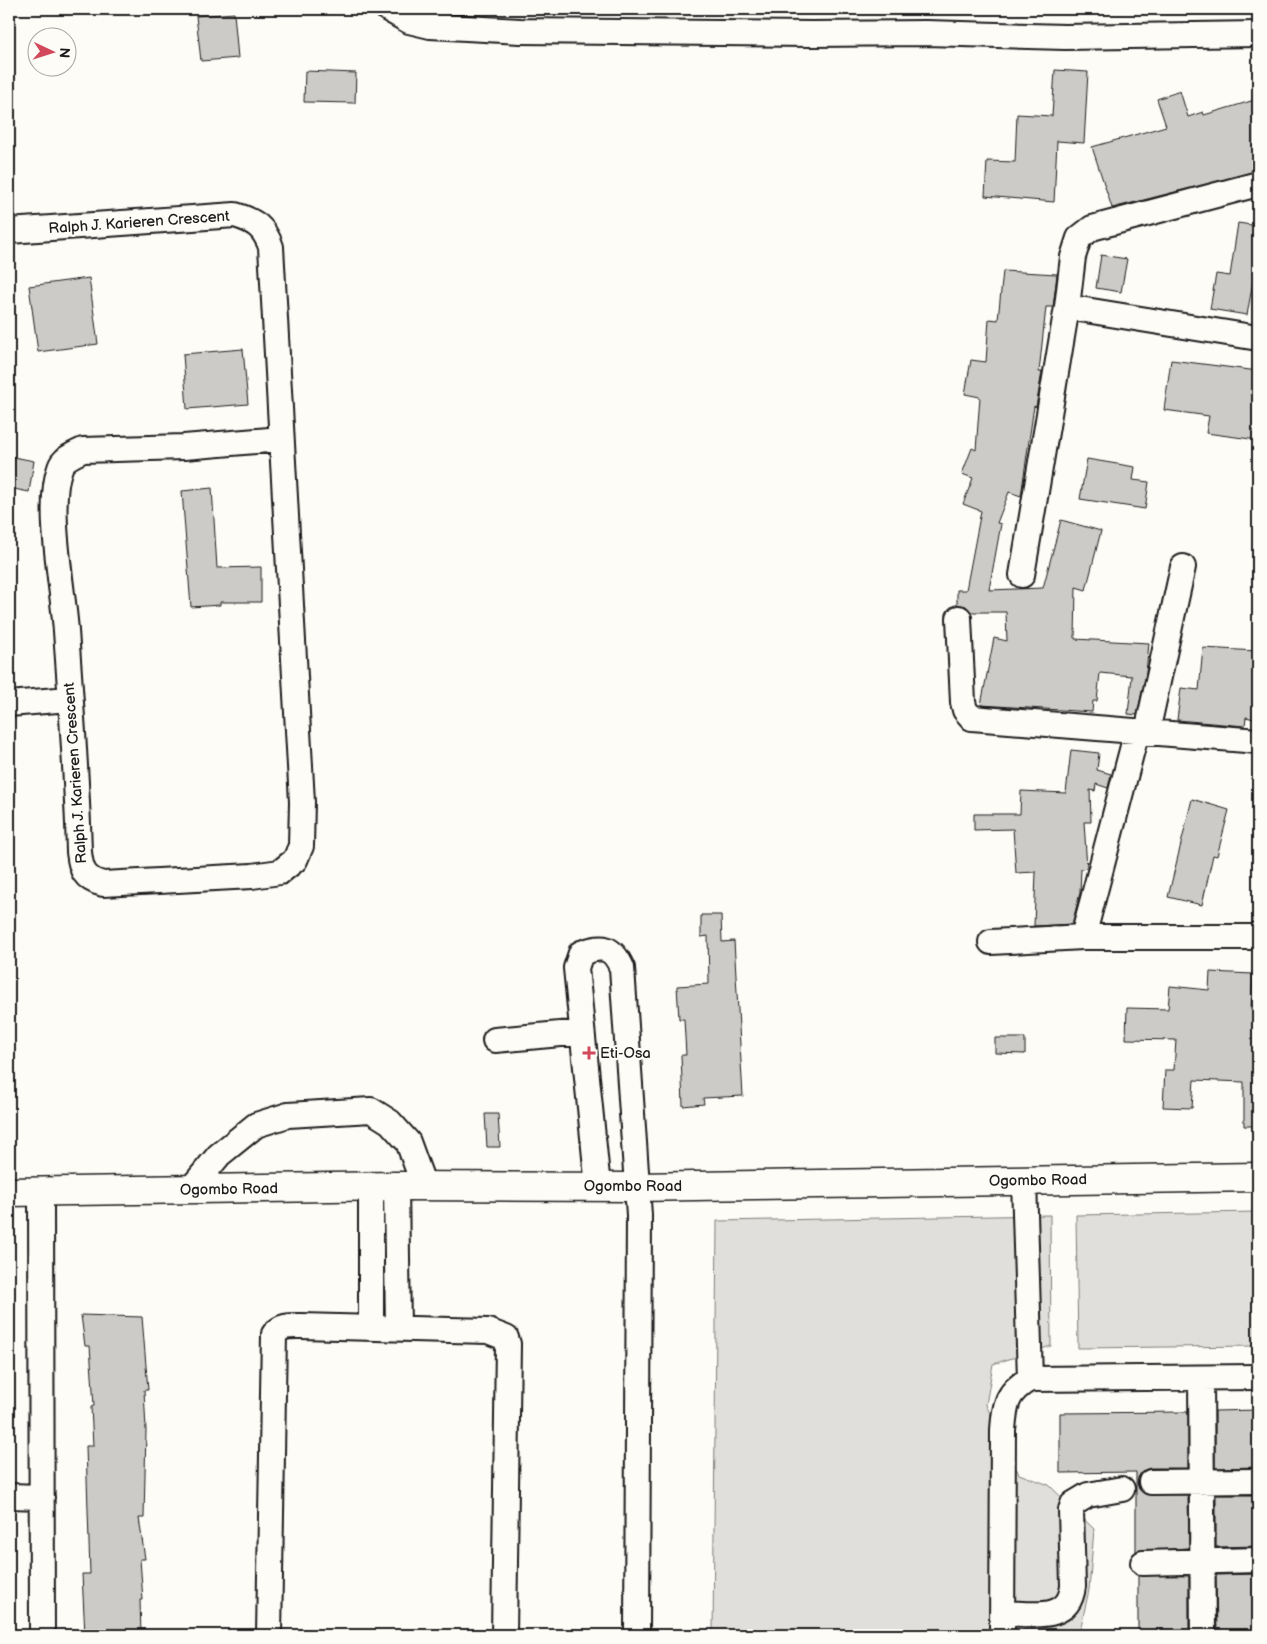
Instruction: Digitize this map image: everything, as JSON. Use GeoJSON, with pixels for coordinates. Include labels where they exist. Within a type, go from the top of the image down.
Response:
{"type":"FeatureCollection","features":[{"type":"Feature","properties":{"kind":"main road","name":"Ogombo Road"},"geometry":{"type":"LineString","coordinates":[[9,1192],[424,1186],[636,1187],[1258,1177]]}},
{"type":"Feature","properties":{"kind":"street"},"geometry":{"type":"LineString","coordinates":[[388,9],[409,21],[430,26],[520,32],[926,33],[1065,37],[1258,34]]}},
{"type":"Feature","properties":{"kind":"street"},"geometry":{"type":"LineString","coordinates":[[1022,575],[1067,307],[1073,257],[1079,238],[1085,230],[1258,184]]}},
{"type":"Feature","properties":{"kind":"street","name":"Ralph J. Karieren Crescent"},"geometry":{"type":"LineString","coordinates":[[9,231],[235,215],[254,222],[267,234],[271,247],[280,439],[302,802],[300,846],[295,860],[280,872],[252,876],[109,884],[94,882],[86,878],[80,867],[66,632],[54,508],[56,481],[61,465],[70,456],[84,450],[184,447],[280,439]]}},
{"type":"Feature","properties":{"kind":"street"},"geometry":{"type":"LineString","coordinates":[[1067,307],[1258,338]]}},
{"type":"Feature","properties":{"kind":"street"},"geometry":{"type":"LineString","coordinates":[[1083,937],[1142,731],[1182,567]]}},
{"type":"Feature","properties":{"kind":"street"},"geometry":{"type":"LineString","coordinates":[[959,618],[963,702],[965,710],[972,718],[988,721],[1142,731],[1258,742]]}},
{"type":"Feature","properties":{"kind":"street"},"geometry":{"type":"LineString","coordinates":[[9,704],[69,699]]}},
{"type":"Feature","properties":{"kind":"street"},"geometry":{"type":"LineString","coordinates":[[991,942],[1083,937],[1258,937]]}},
{"type":"Feature","properties":{"kind":"street"},"geometry":{"type":"LineString","coordinates":[[598,1187],[576,968],[581,952],[593,948],[608,949],[615,954],[622,968],[639,1215],[637,1635]]}},
{"type":"Feature","properties":{"kind":"street"},"geometry":{"type":"LineString","coordinates":[[495,1040],[582,1032]]}},
{"type":"Feature","properties":{"kind":"street"},"geometry":{"type":"LineString","coordinates":[[190,1190],[219,1155],[256,1125],[288,1115],[371,1110],[390,1122],[408,1142],[424,1186]]}},
{"type":"Feature","properties":{"kind":"street"},"geometry":{"type":"LineString","coordinates":[[1024,1180],[1030,1379]]}},
{"type":"Feature","properties":{"kind":"street"},"geometry":{"type":"LineString","coordinates":[[371,1328],[384,1187]]}},
{"type":"Feature","properties":{"kind":"street"},"geometry":{"type":"LineString","coordinates":[[384,1187],[398,1328]]}},
{"type":"Feature","properties":{"kind":"street"},"geometry":{"type":"LineString","coordinates":[[40,1192],[42,1635]]}},
{"type":"Feature","properties":{"kind":"street"},"geometry":{"type":"LineString","coordinates":[[269,1635],[274,1334],[285,1326],[488,1331],[506,1338],[508,1344],[504,1635]]}},
{"type":"Feature","properties":{"kind":"street"},"geometry":{"type":"LineString","coordinates":[[1202,1378],[1203,1635]]}},
{"type":"Feature","properties":{"kind":"street"},"geometry":{"type":"LineString","coordinates":[[1122,1489],[1088,1495],[1073,1504],[1071,1510],[1073,1586],[1072,1595],[1067,1606],[1058,1612],[1046,1613],[1002,1624],[1003,1430],[1005,1410],[1010,1394],[1017,1386],[1030,1379],[1258,1378]]}},
{"type":"Feature","properties":{"kind":"street"},"geometry":{"type":"LineString","coordinates":[[1151,1482],[1202,1480],[1258,1481]]}},
{"type":"Feature","properties":{"kind":"street"},"geometry":{"type":"LineString","coordinates":[[9,1496],[42,1497]]}},
{"type":"Feature","properties":{"kind":"street"},"geometry":{"type":"LineString","coordinates":[[1142,1562],[1258,1560]]}},
{"type":"Feature","properties":{"kind":"shaded area"},"geometry":{"type":"Polygon","coordinates":[[[1258,1212],[1258,1346],[1078,1348],[1076,1215],[1258,1212]]]}},
{"type":"Feature","properties":{"kind":"shaded area"},"geometry":{"type":"Polygon","coordinates":[[[1050,1215],[1051,1346],[993,1364],[986,1405],[1019,1474],[1049,1485],[1094,1529],[1089,1590],[1079,1635],[713,1635],[717,1221],[1050,1215]]]}},
{"type":"Feature","properties":{"kind":"building"},"geometry":{"type":"Polygon","coordinates":[[[234,13],[238,58],[201,61],[196,16],[234,13]]]}},
{"type":"Feature","properties":{"kind":"building"},"geometry":{"type":"Polygon","coordinates":[[[1055,70],[1088,72],[1084,143],[1057,141],[1054,202],[985,196],[987,161],[1015,162],[1017,114],[1052,116],[1055,70]]]}},
{"type":"Feature","properties":{"kind":"building"},"geometry":{"type":"Polygon","coordinates":[[[305,71],[356,73],[355,103],[304,102],[305,71]]]}},
{"type":"Feature","properties":{"kind":"building"},"geometry":{"type":"Polygon","coordinates":[[[1180,91],[1188,117],[1203,112],[1204,115],[1258,99],[1258,171],[1112,208],[1092,147],[1166,126],[1157,99],[1180,91]]]}},
{"type":"Feature","properties":{"kind":"building"},"geometry":{"type":"Polygon","coordinates":[[[1238,223],[1258,226],[1258,265],[1256,265],[1247,315],[1210,309],[1216,274],[1230,276],[1238,223]]]}},
{"type":"Feature","properties":{"kind":"building"},"geometry":{"type":"Polygon","coordinates":[[[1101,255],[1127,259],[1121,292],[1096,288],[1101,255]]]}},
{"type":"Feature","properties":{"kind":"building"},"geometry":{"type":"Polygon","coordinates":[[[1003,271],[1057,274],[1053,307],[1046,307],[1039,372],[1042,372],[1036,407],[1034,406],[1021,496],[1009,492],[997,523],[1001,524],[989,590],[1043,588],[1061,520],[1101,531],[1086,590],[1076,587],[1075,639],[1149,643],[1146,673],[1137,715],[1128,714],[1132,676],[1100,673],[1097,701],[1093,701],[1092,712],[981,705],[994,638],[1007,641],[1006,612],[971,612],[966,606],[957,605],[957,590],[966,590],[981,511],[963,504],[973,478],[962,474],[972,448],[976,450],[980,397],[965,394],[971,360],[986,362],[989,319],[998,320],[1003,271]]]}},
{"type":"Feature","properties":{"kind":"building"},"geometry":{"type":"Polygon","coordinates":[[[89,278],[98,344],[38,352],[29,286],[89,278]]]}},
{"type":"Feature","properties":{"kind":"building"},"geometry":{"type":"Polygon","coordinates":[[[243,349],[248,404],[187,409],[183,354],[243,349]]]}},
{"type":"Feature","properties":{"kind":"building"},"geometry":{"type":"Polygon","coordinates":[[[1171,360],[1258,371],[1258,440],[1206,433],[1209,416],[1164,410],[1171,360]]]}},
{"type":"Feature","properties":{"kind":"building"},"geometry":{"type":"Polygon","coordinates":[[[9,456],[34,461],[29,492],[9,488],[9,456]]]}},
{"type":"Feature","properties":{"kind":"building"},"geometry":{"type":"Polygon","coordinates":[[[1087,459],[1135,467],[1133,480],[1149,482],[1145,509],[1080,499],[1087,459]]]}},
{"type":"Feature","properties":{"kind":"building"},"geometry":{"type":"Polygon","coordinates":[[[212,488],[217,568],[261,567],[261,602],[220,602],[220,605],[191,607],[182,491],[212,488]]]}},
{"type":"Feature","properties":{"kind":"building"},"geometry":{"type":"Polygon","coordinates":[[[1203,648],[1257,651],[1255,671],[1258,671],[1258,720],[1246,717],[1245,726],[1177,720],[1181,688],[1199,690],[1203,648]]]}},
{"type":"Feature","properties":{"kind":"building"},"geometry":{"type":"Polygon","coordinates":[[[1071,750],[1099,753],[1097,770],[1111,774],[1108,788],[1096,784],[1095,791],[1090,790],[1091,822],[1084,822],[1087,868],[1081,869],[1080,893],[1072,924],[1034,926],[1036,872],[1016,873],[1013,829],[974,830],[974,814],[1020,814],[1021,791],[1066,793],[1071,750]]]}},
{"type":"Feature","properties":{"kind":"building"},"geometry":{"type":"Polygon","coordinates":[[[1192,799],[1229,810],[1217,856],[1213,855],[1202,905],[1168,897],[1192,799]]]}},
{"type":"Feature","properties":{"kind":"building"},"geometry":{"type":"Polygon","coordinates":[[[701,915],[721,915],[722,942],[734,941],[743,1096],[703,1098],[704,1104],[683,1106],[681,1055],[686,1055],[684,1019],[679,1019],[677,986],[709,984],[708,936],[701,937],[701,915]]]}},
{"type":"Feature","properties":{"kind":"building"},"geometry":{"type":"Polygon","coordinates":[[[1210,972],[1253,974],[1251,1009],[1258,1009],[1258,1126],[1244,1126],[1244,1082],[1194,1080],[1192,1108],[1163,1107],[1165,1070],[1174,1070],[1176,1040],[1126,1039],[1127,1008],[1168,1009],[1170,986],[1209,990],[1210,972]]]}},
{"type":"Feature","properties":{"kind":"building"},"geometry":{"type":"Polygon","coordinates":[[[995,1038],[1025,1038],[1025,1054],[995,1053],[995,1038]]]}},
{"type":"Feature","properties":{"kind":"building"},"geometry":{"type":"Polygon","coordinates":[[[485,1114],[498,1114],[500,1147],[487,1147],[485,1114]]]}},
{"type":"Feature","properties":{"kind":"building"},"geometry":{"type":"Polygon","coordinates":[[[81,1315],[142,1317],[148,1390],[144,1390],[146,1430],[144,1518],[139,1518],[145,1559],[140,1559],[143,1600],[140,1600],[141,1635],[85,1635],[82,1574],[90,1574],[86,1446],[93,1446],[91,1407],[94,1406],[90,1346],[85,1346],[81,1315]]]}},
{"type":"Feature","properties":{"kind":"building"},"geometry":{"type":"Polygon","coordinates":[[[1258,1410],[1258,1467],[1215,1468],[1215,1411],[1258,1410]]]}},
{"type":"Feature","properties":{"kind":"building"},"geometry":{"type":"Polygon","coordinates":[[[1188,1412],[1188,1468],[1150,1468],[1144,1470],[1137,1482],[1139,1489],[1145,1494],[1188,1495],[1189,1548],[1136,1551],[1136,1472],[1060,1473],[1060,1413],[1188,1412]]]}},
{"type":"Feature","properties":{"kind":"building"},"geometry":{"type":"Polygon","coordinates":[[[1216,1495],[1258,1495],[1258,1546],[1216,1547],[1216,1495]]]}},
{"type":"Feature","properties":{"kind":"building"},"geometry":{"type":"Polygon","coordinates":[[[1258,1574],[1258,1634],[1217,1635],[1216,1575],[1258,1574]]]}},
{"type":"Feature","properties":{"kind":"building"},"geometry":{"type":"Polygon","coordinates":[[[1138,1575],[1189,1576],[1189,1635],[1138,1635],[1138,1575]]]}},
{"type":"Feature","properties":{"kind":"place","name":"Eti-Osa"},"geometry":{"type":"Point","coordinates":[589,1053]}}]}
